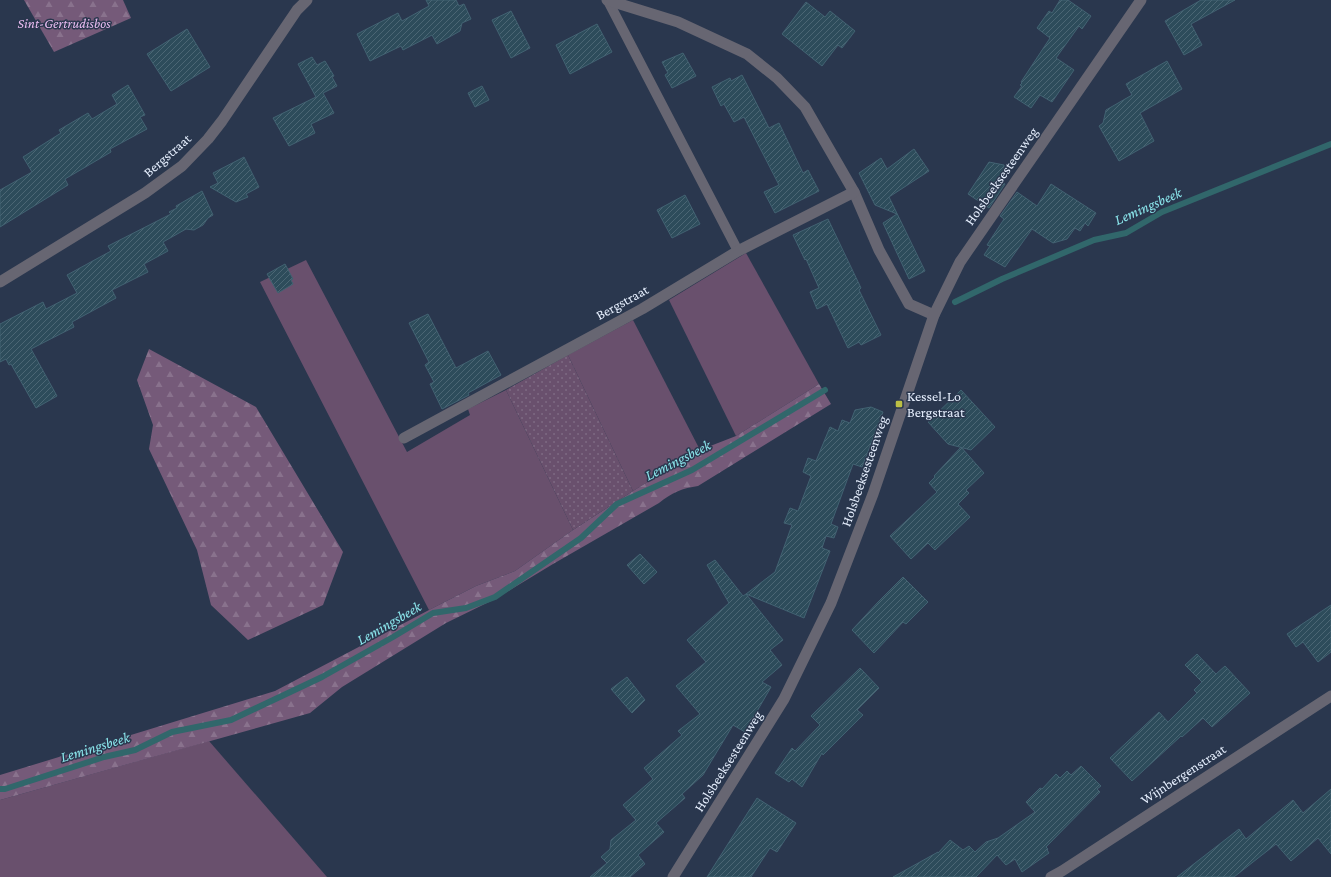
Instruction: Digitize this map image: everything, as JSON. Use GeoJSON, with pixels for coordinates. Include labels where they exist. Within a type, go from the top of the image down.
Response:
{"type":"FeatureCollection","features":[{"type":"Feature","properties":{"kind":"street","name":"Bergstraat"},"geometry":{"type":"LineString","coordinates":[[0,282],[145,193],[182,166],[208,139],[297,10],[307,0]]}},
{"type":"Feature","properties":{"kind":"street"},"geometry":{"type":"LineString","coordinates":[[608,0],[678,22],[748,54],[777,78],[805,107],[854,192],[879,250],[909,304],[934,315]]}},
{"type":"Feature","properties":{"kind":"street","name":"Holsbeeksesteenweg"},"geometry":{"type":"LineString","coordinates":[[673,877],[784,699],[831,603],[874,494],[934,315],[960,262],[1141,0]]}},
{"type":"Feature","properties":{"kind":"street","name":"Bergstraat"},"geometry":{"type":"LineString","coordinates":[[404,438],[642,309],[738,251],[854,192]]}},
{"type":"Feature","properties":{"kind":"street","name":"Wijnbergenstraat"},"geometry":{"type":"LineString","coordinates":[[1051,877],[1069,867],[1331,696]]}},
{"type":"Feature","properties":{"kind":"lane"},"geometry":{"type":"LineString","coordinates":[[608,0],[738,251]]}},
{"type":"Feature","properties":{"kind":"shaded area"},"geometry":{"type":"Polygon","coordinates":[[[746,253],[819,384],[736,436],[669,300],[746,253]]]}},
{"type":"Feature","properties":{"kind":"shaded area"},"geometry":{"type":"Polygon","coordinates":[[[306,260],[407,452],[470,415],[468,409],[506,390],[573,530],[515,571],[476,586],[429,610],[260,282],[306,260]]]}},
{"type":"Feature","properties":{"kind":"shaded area"},"geometry":{"type":"Polygon","coordinates":[[[633,320],[700,450],[633,491],[568,355],[633,320]]]}},
{"type":"Feature","properties":{"kind":"shaded area"},"geometry":{"type":"Polygon","coordinates":[[[568,355],[633,491],[573,530],[506,390],[568,355]]]}},
{"type":"Feature","properties":{"kind":"shaded area"},"geometry":{"type":"Polygon","coordinates":[[[209,741],[327,877],[0,877],[0,800],[209,741]]]}},
{"type":"Feature","properties":{"kind":"green space","name":"Sint-Gertrudisbos"},"geometry":{"type":"Polygon","coordinates":[[[24,0],[123,0],[131,18],[54,52],[24,0]]]}},
{"type":"Feature","properties":{"kind":"green space"},"geometry":{"type":"Polygon","coordinates":[[[149,349],[256,407],[343,552],[323,605],[248,640],[211,605],[197,550],[149,449],[153,425],[137,380],[149,349]]]}},
{"type":"Feature","properties":{"kind":"green space"},"geometry":{"type":"Polygon","coordinates":[[[819,384],[831,404],[698,486],[687,488],[668,496],[659,503],[495,599],[446,623],[342,687],[310,713],[0,800],[0,775],[275,691],[476,586],[515,571],[573,530],[633,491],[700,450],[736,436],[819,384]]]}},
{"type":"Feature","properties":{"kind":"building"},"geometry":{"type":"Polygon","coordinates":[[[426,0],[456,0],[459,6],[464,4],[471,19],[462,23],[460,31],[437,44],[432,35],[403,50],[401,46],[370,61],[357,34],[398,13],[402,21],[429,6],[426,0]]]}},
{"type":"Feature","properties":{"kind":"building"},"geometry":{"type":"Polygon","coordinates":[[[1060,0],[1068,0],[1091,16],[1082,29],[1079,26],[1056,58],[1074,70],[1052,102],[1040,95],[1031,108],[1014,97],[1022,86],[1020,85],[1022,83],[1021,82],[1050,38],[1037,28],[1049,11],[1052,13],[1060,0]]]}},
{"type":"Feature","properties":{"kind":"building"},"geometry":{"type":"Polygon","coordinates":[[[1201,0],[1235,0],[1191,24],[1202,45],[1184,55],[1165,21],[1201,0]]]}},
{"type":"Feature","properties":{"kind":"building"},"geometry":{"type":"Polygon","coordinates":[[[806,2],[825,17],[830,11],[855,31],[842,48],[838,45],[822,66],[782,34],[806,2]]]}},
{"type":"Feature","properties":{"kind":"building"},"geometry":{"type":"Polygon","coordinates":[[[511,11],[530,48],[511,58],[492,20],[511,11]]]}},
{"type":"Feature","properties":{"kind":"building"},"geometry":{"type":"Polygon","coordinates":[[[597,24],[612,52],[570,74],[556,45],[597,24]]]}},
{"type":"Feature","properties":{"kind":"building"},"geometry":{"type":"Polygon","coordinates":[[[187,29],[210,67],[171,91],[147,54],[187,29]]]}},
{"type":"Feature","properties":{"kind":"building"},"geometry":{"type":"Polygon","coordinates":[[[683,53],[696,76],[672,88],[665,75],[668,73],[662,62],[683,53]]]}},
{"type":"Feature","properties":{"kind":"building"},"geometry":{"type":"Polygon","coordinates":[[[312,57],[317,65],[325,61],[334,76],[332,77],[337,86],[323,93],[334,113],[311,124],[315,133],[289,146],[273,118],[316,97],[298,64],[312,57]]]}},
{"type":"Feature","properties":{"kind":"building"},"geometry":{"type":"Polygon","coordinates":[[[1167,61],[1182,89],[1140,113],[1154,141],[1119,161],[1099,126],[1103,123],[1106,110],[1132,95],[1126,84],[1167,61]]]}},
{"type":"Feature","properties":{"kind":"building"},"geometry":{"type":"Polygon","coordinates":[[[742,75],[769,128],[779,123],[803,173],[808,170],[819,191],[775,213],[764,192],[779,185],[744,117],[734,122],[724,104],[721,106],[712,87],[730,78],[731,81],[742,75]]]}},
{"type":"Feature","properties":{"kind":"building"},"geometry":{"type":"Polygon","coordinates":[[[128,85],[145,115],[140,117],[147,129],[110,149],[111,152],[65,179],[68,185],[0,227],[0,190],[32,172],[23,157],[61,133],[59,130],[88,113],[92,119],[117,104],[112,95],[128,85]]]}},
{"type":"Feature","properties":{"kind":"building"},"geometry":{"type":"Polygon","coordinates":[[[482,86],[489,100],[475,107],[468,93],[482,86]]]}},
{"type":"Feature","properties":{"kind":"building"},"geometry":{"type":"Polygon","coordinates":[[[914,149],[929,171],[889,197],[925,271],[909,279],[883,223],[897,214],[875,205],[859,173],[881,158],[887,169],[914,149]]]}},
{"type":"Feature","properties":{"kind":"building"},"geometry":{"type":"Polygon","coordinates":[[[244,157],[259,187],[246,194],[248,197],[236,202],[210,187],[218,183],[213,173],[244,157]]]}},
{"type":"Feature","properties":{"kind":"building"},"geometry":{"type":"Polygon","coordinates":[[[989,162],[1004,165],[1002,182],[1005,184],[989,208],[968,194],[989,162]]]}},
{"type":"Feature","properties":{"kind":"building"},"geometry":{"type":"Polygon","coordinates":[[[1051,184],[1096,213],[1088,226],[1085,223],[1080,231],[1075,228],[1067,239],[1053,243],[1032,229],[1005,267],[984,255],[990,246],[987,245],[1004,219],[1000,216],[1017,192],[1037,206],[1051,184]]]}},
{"type":"Feature","properties":{"kind":"building"},"geometry":{"type":"Polygon","coordinates":[[[202,191],[213,215],[208,218],[203,225],[194,230],[186,229],[163,242],[168,251],[144,264],[148,272],[112,290],[116,298],[72,322],[74,327],[31,349],[57,396],[36,408],[11,364],[9,365],[6,359],[0,362],[0,324],[43,302],[46,309],[77,293],[67,275],[111,251],[108,246],[171,214],[169,212],[177,208],[176,206],[202,191]]]}},
{"type":"Feature","properties":{"kind":"building"},"geometry":{"type":"Polygon","coordinates":[[[685,195],[700,224],[672,238],[657,210],[685,195]]]}},
{"type":"Feature","properties":{"kind":"building"},"geometry":{"type":"Polygon","coordinates":[[[828,219],[861,288],[859,290],[881,335],[861,345],[859,342],[848,348],[827,304],[817,309],[810,292],[819,288],[793,235],[828,219]]]}},
{"type":"Feature","properties":{"kind":"building"},"geometry":{"type":"Polygon","coordinates":[[[285,264],[293,279],[291,280],[293,284],[278,293],[267,274],[285,264]]]}},
{"type":"Feature","properties":{"kind":"building"},"geometry":{"type":"Polygon","coordinates":[[[428,314],[456,368],[488,351],[501,375],[468,393],[469,395],[442,409],[430,384],[434,382],[425,365],[429,362],[409,323],[428,314]]]}},
{"type":"Feature","properties":{"kind":"building"},"geometry":{"type":"Polygon","coordinates":[[[961,390],[995,427],[971,450],[948,444],[928,422],[961,390]]]}},
{"type":"Feature","properties":{"kind":"building"},"geometry":{"type":"Polygon","coordinates":[[[871,407],[883,412],[862,467],[853,464],[831,524],[838,527],[834,538],[826,536],[822,548],[830,551],[804,618],[746,594],[775,572],[792,525],[784,523],[790,508],[798,511],[811,476],[803,472],[808,458],[816,461],[830,427],[838,431],[842,420],[850,423],[855,410],[871,407]]]}},
{"type":"Feature","properties":{"kind":"building"},"geometry":{"type":"Polygon","coordinates":[[[961,447],[984,473],[966,490],[969,493],[958,504],[970,517],[935,550],[928,543],[911,559],[890,536],[937,492],[929,483],[961,447]]]}},
{"type":"Feature","properties":{"kind":"building"},"geometry":{"type":"Polygon","coordinates":[[[640,554],[657,572],[644,584],[627,565],[640,554]]]}},
{"type":"Feature","properties":{"kind":"building"},"geometry":{"type":"Polygon","coordinates":[[[715,560],[743,596],[746,594],[783,640],[770,650],[782,665],[762,682],[771,687],[745,732],[733,725],[703,775],[682,794],[685,798],[656,823],[664,832],[638,855],[645,864],[630,877],[590,877],[607,863],[601,857],[610,849],[611,840],[636,820],[623,805],[653,779],[644,768],[682,735],[678,731],[700,714],[676,686],[706,662],[687,640],[729,603],[707,565],[715,560]]]}},
{"type":"Feature","properties":{"kind":"building"},"geometry":{"type":"Polygon","coordinates":[[[903,577],[928,602],[906,624],[903,622],[874,653],[852,630],[903,577]]]}},
{"type":"Feature","properties":{"kind":"building"},"geometry":{"type":"Polygon","coordinates":[[[1331,605],[1331,652],[1318,662],[1303,642],[1296,647],[1287,634],[1331,605]]]}},
{"type":"Feature","properties":{"kind":"building"},"geometry":{"type":"Polygon","coordinates":[[[1197,654],[1216,674],[1225,666],[1250,693],[1212,727],[1203,718],[1132,781],[1110,758],[1159,712],[1168,722],[1197,693],[1194,690],[1202,682],[1185,665],[1197,654]]]}},
{"type":"Feature","properties":{"kind":"building"},"geometry":{"type":"Polygon","coordinates":[[[860,668],[879,688],[857,710],[863,715],[823,755],[822,753],[802,787],[792,779],[789,782],[775,773],[792,748],[795,751],[820,725],[811,716],[860,668]]]}},
{"type":"Feature","properties":{"kind":"building"},"geometry":{"type":"Polygon","coordinates":[[[627,677],[645,700],[632,713],[611,689],[627,677]]]}},
{"type":"Feature","properties":{"kind":"building"},"geometry":{"type":"Polygon","coordinates":[[[1081,766],[1101,786],[1097,789],[1100,792],[1046,847],[1049,853],[1022,872],[1015,859],[1006,865],[997,855],[976,877],[893,877],[938,853],[950,840],[963,850],[969,846],[975,852],[986,842],[998,838],[1035,812],[1026,802],[1040,788],[1042,789],[1056,774],[1060,778],[1067,771],[1071,775],[1081,766]]]}},
{"type":"Feature","properties":{"kind":"building"},"geometry":{"type":"Polygon","coordinates":[[[1331,789],[1331,854],[1318,838],[1291,861],[1276,844],[1234,877],[1177,877],[1239,829],[1246,839],[1293,800],[1303,813],[1331,789]]]}},
{"type":"Feature","properties":{"kind":"building"},"geometry":{"type":"Polygon","coordinates":[[[757,798],[796,823],[777,852],[770,848],[751,877],[707,877],[757,798]]]}},
{"type":"Feature","properties":{"kind":"waterway","name":"Lemingsbeek"},"geometry":{"type":"LineString","coordinates":[[955,302],[1002,279],[1094,240],[1126,233],[1162,212],[1331,144]]}},
{"type":"Feature","properties":{"kind":"waterway","name":"Lemingsbeek"},"geometry":{"type":"LineString","coordinates":[[0,789],[5,789],[104,757],[135,750],[172,732],[231,720],[322,677],[433,613],[466,608],[495,597],[581,538],[617,504],[692,470],[825,390]]}},
{"type":"Feature","properties":{"kind":"place","name":"Kessel-Lo Bergstraat"},"geometry":{"type":"Point","coordinates":[899,404]}}]}
